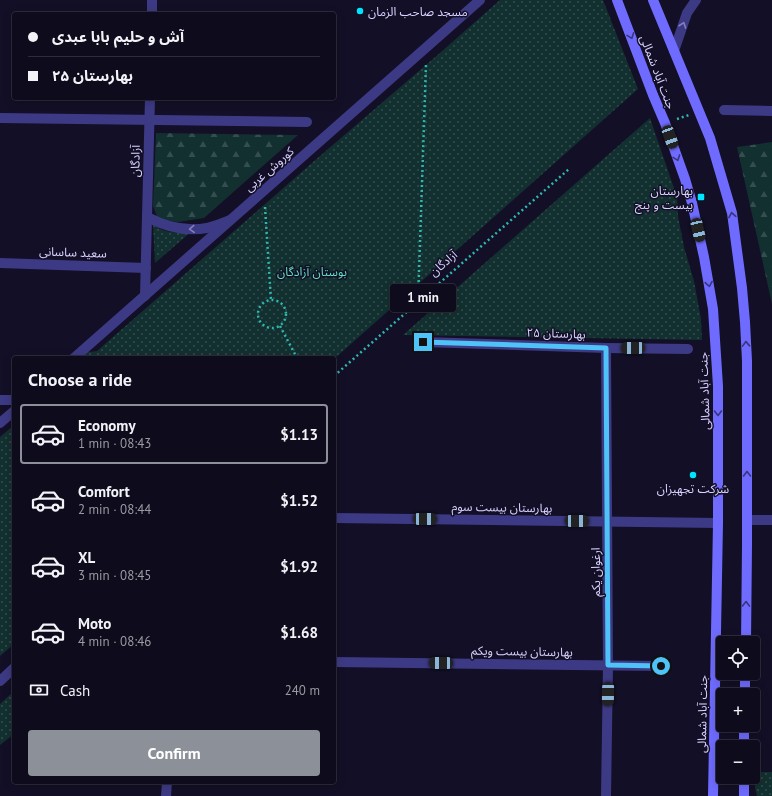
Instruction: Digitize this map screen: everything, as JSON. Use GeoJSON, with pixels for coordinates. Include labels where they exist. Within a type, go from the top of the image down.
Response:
{"type":"FeatureCollection","features":[{"type":"Feature","properties":{"kind":"main road","name":"جنت آباد شمالی"},"geometry":{"type":"LineString","coordinates":[[617,0],[685,179],[704,257],[713,309],[718,386],[718,523],[713,796]]}},
{"type":"Feature","properties":{"kind":"main road","name":"جنت آباد شمالی"},"geometry":{"type":"LineString","coordinates":[[653,0],[710,138],[732,213],[742,288],[747,361],[746,636]]}},
{"type":"Feature","properties":{"kind":"main road"},"geometry":{"type":"LineString","coordinates":[[744,784],[744,796]]}},
{"type":"Feature","properties":{"kind":"main road"},"geometry":{"type":"LineString","coordinates":[[745,784],[750,796]]}},
{"type":"Feature","properties":{"kind":"street"},"geometry":{"type":"LineString","coordinates":[[152,0],[152,12]]}},
{"type":"Feature","properties":{"kind":"street","name":"کوروش غربی"},"geometry":{"type":"LineString","coordinates":[[76,356],[480,0]]}},
{"type":"Feature","properties":{"kind":"street"},"geometry":{"type":"LineString","coordinates":[[674,51],[687,13],[696,0]]}},
{"type":"Feature","properties":{"kind":"street","name":"آزادگان"},"geometry":{"type":"LineString","coordinates":[[145,296],[150,100]]}},
{"type":"Feature","properties":{"kind":"street"},"geometry":{"type":"LineString","coordinates":[[724,110],[772,111]]}},
{"type":"Feature","properties":{"kind":"street"},"geometry":{"type":"LineString","coordinates":[[0,118],[307,122]]}},
{"type":"Feature","properties":{"kind":"street"},"geometry":{"type":"LineString","coordinates":[[147,217],[172,228],[188,230],[207,228],[230,220]]}},
{"type":"Feature","properties":{"kind":"street","name":"سعید ساسانی"},"geometry":{"type":"LineString","coordinates":[[0,263],[146,268]]}},
{"type":"Feature","properties":{"kind":"street","name":"بهارستان ۲۵"},"geometry":{"type":"LineString","coordinates":[[423,342],[688,349]]}},
{"type":"Feature","properties":{"kind":"street","name":"ارغوان یکم"},"geometry":{"type":"LineString","coordinates":[[606,348],[608,521],[606,796]]}},
{"type":"Feature","properties":{"kind":"street"},"geometry":{"type":"LineString","coordinates":[[0,400],[12,400]]}},
{"type":"Feature","properties":{"kind":"street"},"geometry":{"type":"LineString","coordinates":[[0,424],[12,413]]}},
{"type":"Feature","properties":{"kind":"street","name":"بهارستان بیست سوم"},"geometry":{"type":"LineString","coordinates":[[336,518],[718,523]]}},
{"type":"Feature","properties":{"kind":"street"},"geometry":{"type":"LineString","coordinates":[[747,520],[772,520]]}},
{"type":"Feature","properties":{"kind":"street","name":"بهارستان بیست ویکم"},"geometry":{"type":"LineString","coordinates":[[336,662],[661,666]]}},
{"type":"Feature","properties":{"kind":"street"},"geometry":{"type":"LineString","coordinates":[[0,681],[12,670]]}},
{"type":"Feature","properties":{"kind":"street"},"geometry":{"type":"LineString","coordinates":[[166,796],[167,784]]}},
{"type":"Feature","properties":{"kind":"path"},"geometry":{"type":"LineString","coordinates":[[418,302],[427,47]]}},
{"type":"Feature","properties":{"kind":"path"},"geometry":{"type":"LineString","coordinates":[[664,123],[699,112]]}},
{"type":"Feature","properties":{"kind":"path","name":"آزادگان"},"geometry":{"type":"LineString","coordinates":[[336,374],[569,169]]}},
{"type":"Feature","properties":{"kind":"path"},"geometry":{"type":"LineString","coordinates":[[264,191],[271,300]]}},
{"type":"Feature","properties":{"kind":"path"},"geometry":{"type":"LineString","coordinates":[[271,300],[280,302],[284,305],[287,314],[284,323],[280,326],[271,328],[267,327],[258,316],[260,307],[267,301],[271,300]]}},
{"type":"Feature","properties":{"kind":"path"},"geometry":{"type":"LineString","coordinates":[[280,326],[296,356]]}},
{"type":"Feature","properties":{"kind":"green space","name":"بوستان آزادگان"},"geometry":{"type":"Polygon","coordinates":[[[500,0],[603,0],[638,89],[336,357],[336,356],[77,356],[80,353],[97,351],[500,0]]]}},
{"type":"Feature","properties":{"kind":"green space"},"geometry":{"type":"Polygon","coordinates":[[[650,118],[677,197],[678,216],[684,247],[694,281],[701,319],[702,340],[403,335],[650,118]]]}},
{"type":"Feature","properties":{"kind":"green space"},"geometry":{"type":"Polygon","coordinates":[[[156,133],[298,135],[204,218],[178,222],[158,219],[153,206],[156,133]]]}},
{"type":"Feature","properties":{"kind":"green space"},"geometry":{"type":"Polygon","coordinates":[[[772,142],[772,304],[737,147],[772,142]]]}},
{"type":"Feature","properties":{"kind":"green space"},"geometry":{"type":"Polygon","coordinates":[[[153,225],[163,230],[172,232],[192,231],[155,263],[153,225]]]}},
{"type":"Feature","properties":{"kind":"green space"},"geometry":{"type":"Polygon","coordinates":[[[12,427],[12,646],[0,656],[0,437],[12,427]]]}},
{"type":"Feature","properties":{"kind":"green space"},"geometry":{"type":"Polygon","coordinates":[[[12,693],[12,736],[0,745],[0,704],[12,693]]]}},
{"type":"Feature","properties":{"kind":"green space"},"geometry":{"type":"Polygon","coordinates":[[[760,772],[772,772],[772,796],[757,796],[755,784],[760,784],[760,772]]]}},
{"type":"Feature","properties":{"kind":"place","name":"مسجد صاحب الزمان"},"geometry":{"type":"Point","coordinates":[360,11]}},
{"type":"Feature","properties":{"kind":"place","name":"بهارستان بیست و پنج"},"geometry":{"type":"Point","coordinates":[701,197]}},
{"type":"Feature","properties":{"kind":"place","name":"شرکت تجهیزان"},"geometry":{"type":"Point","coordinates":[693,475]}},
{"type":"Feature","properties":{"kind":"route"},"geometry":{"type":"LineString","coordinates":[[423,342],[606,348],[608,665],[661,666]]}}]}
